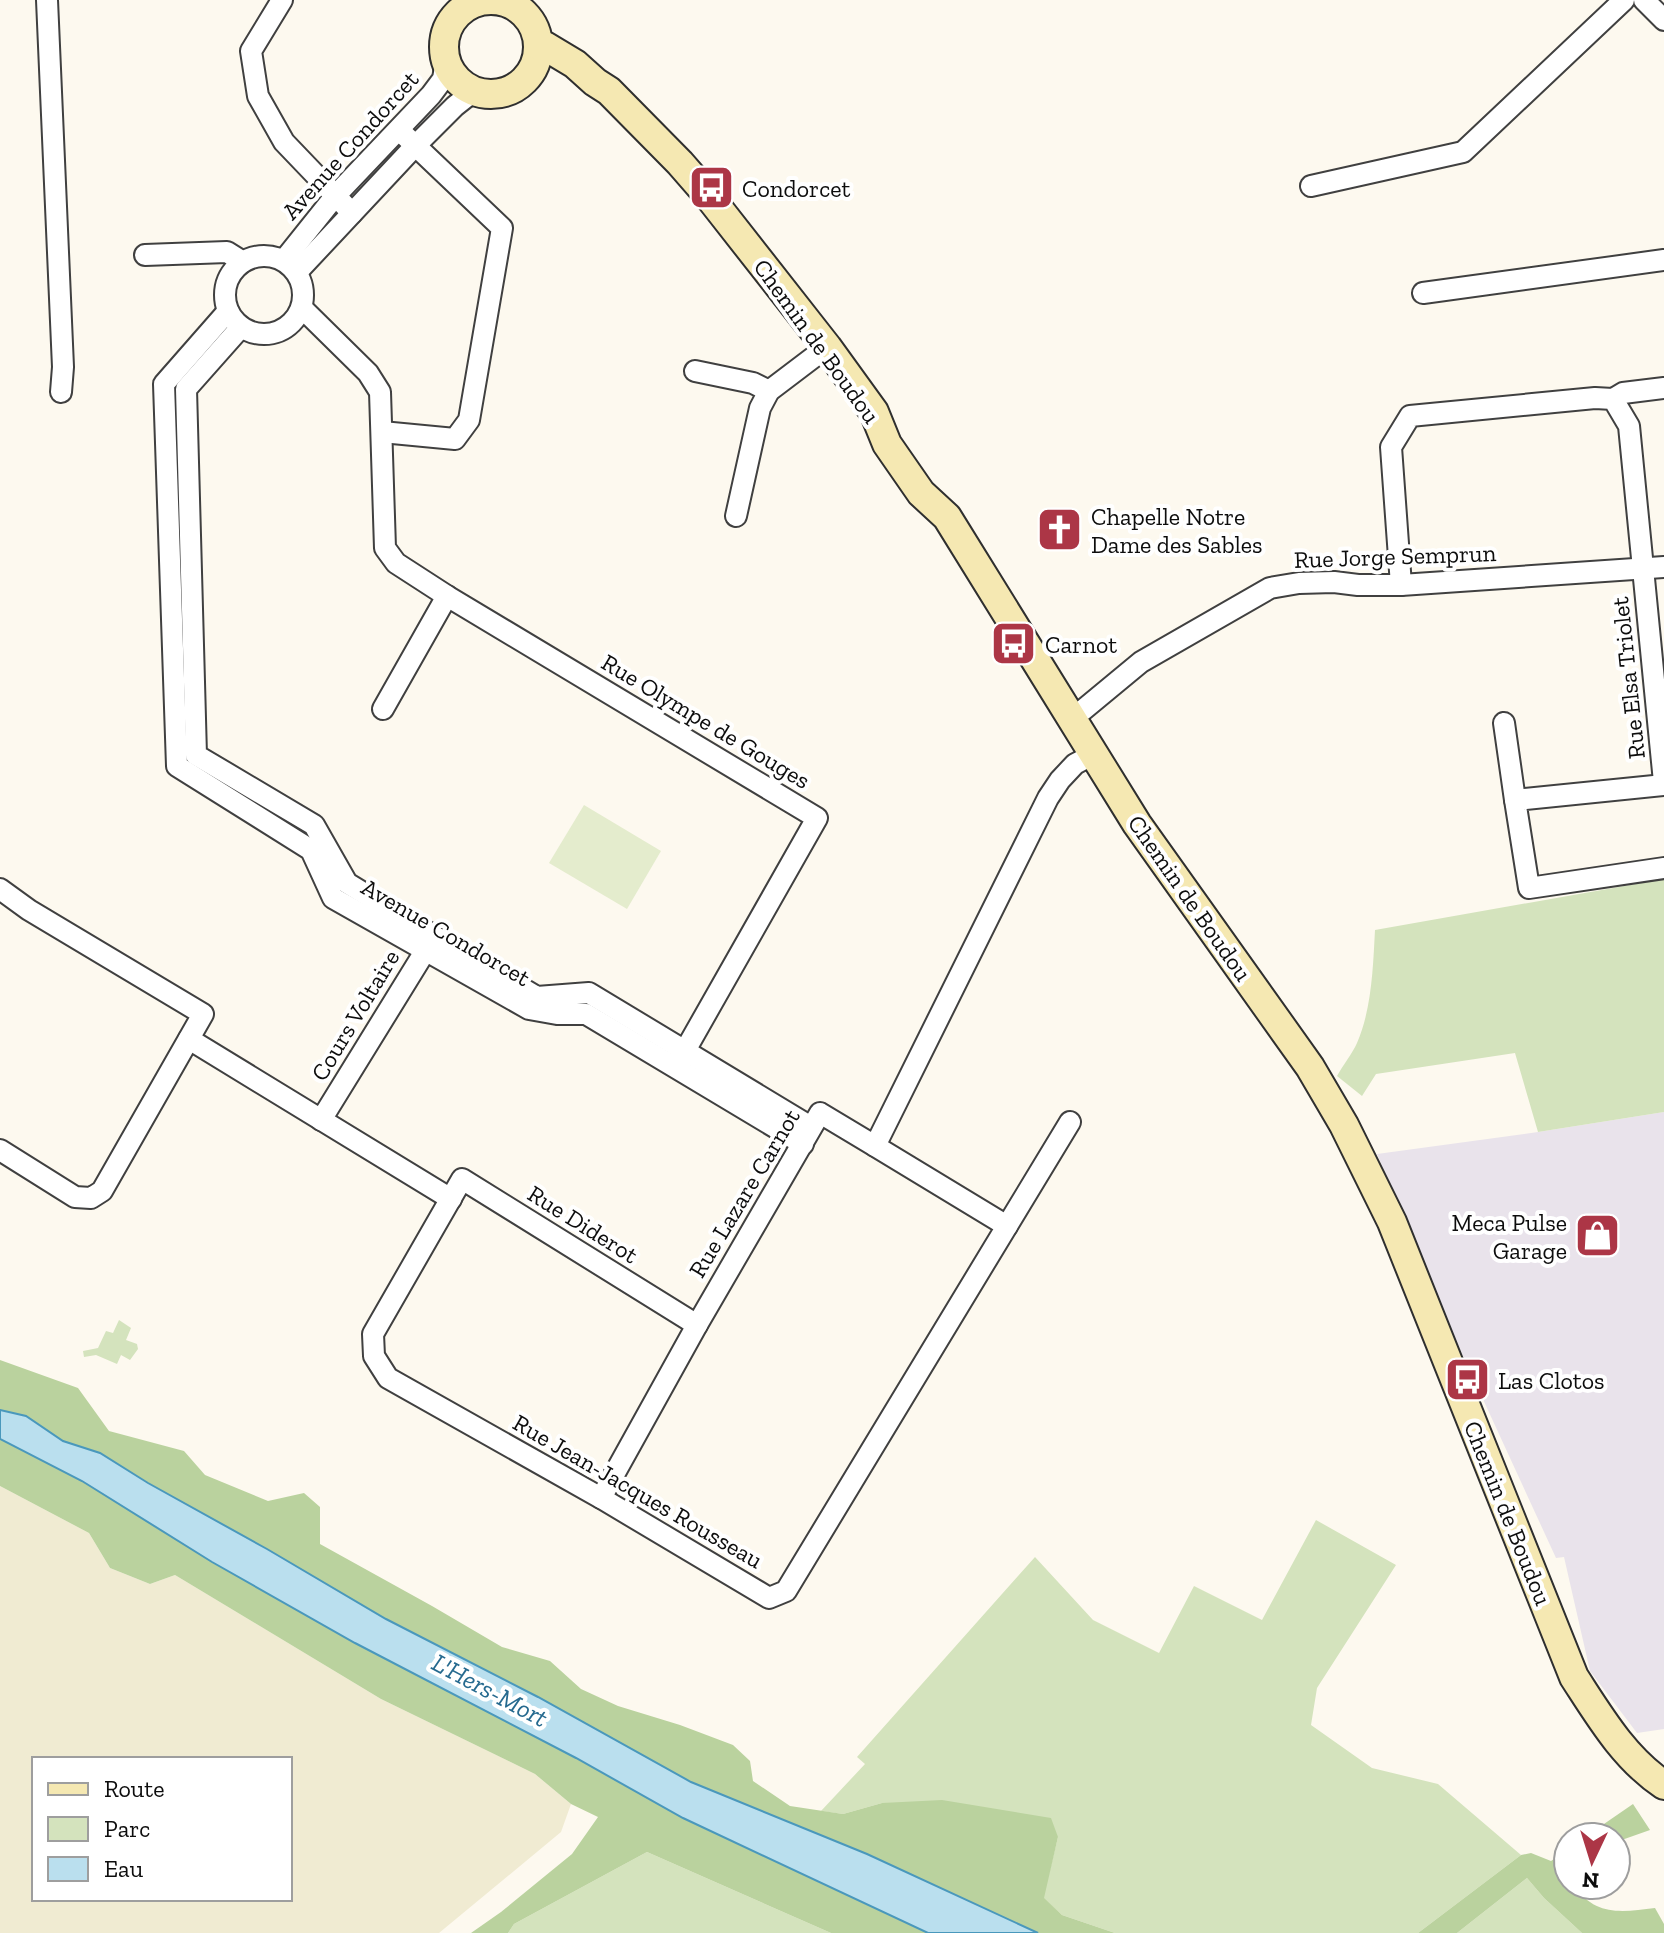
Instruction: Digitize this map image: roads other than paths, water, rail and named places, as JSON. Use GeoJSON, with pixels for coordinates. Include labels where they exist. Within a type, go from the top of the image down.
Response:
{"type":"FeatureCollection","features":[{"type":"Feature","properties":{"kind":"street"},"geometry":{"type":"LineString","coordinates":[[47,0],[63,367],[61,392]]}},
{"type":"Feature","properties":{"kind":"street"},"geometry":{"type":"LineString","coordinates":[[282,0],[251,51],[258,96],[284,142],[352,213]]}},
{"type":"Feature","properties":{"kind":"street"},"geometry":{"type":"LineString","coordinates":[[484,0],[507,2],[529,20],[538,45],[536,58],[531,71],[512,89],[487,94],[474,91],[452,74],[443,48],[445,34],[460,5],[484,0]]}},
{"type":"Feature","properties":{"kind":"street"},"geometry":{"type":"LineString","coordinates":[[1311,186],[1463,152],[1624,0]]}},
{"type":"Feature","properties":{"kind":"street"},"geometry":{"type":"LineString","coordinates":[[1644,0],[1664,20]]}},
{"type":"Feature","properties":{"kind":"street","name":"Chemin de Boudou"},"geometry":{"type":"LineString","coordinates":[[538,45],[575,64],[609,91],[680,163],[827,347],[874,412],[887,444],[921,493],[947,517],[1137,824],[1310,1067],[1344,1125],[1392,1222],[1574,1677],[1612,1735],[1633,1760],[1664,1785]]}},
{"type":"Feature","properties":{"kind":"street","name":"Avenue Condorcet"},"geometry":{"type":"LineString","coordinates":[[290,266],[336,195],[431,95],[443,79],[446,61]]}},
{"type":"Feature","properties":{"kind":"street"},"geometry":{"type":"LineString","coordinates":[[522,81],[552,76],[595,82]]}},
{"type":"Feature","properties":{"kind":"street","name":"Avenue Condorcet"},"geometry":{"type":"LineString","coordinates":[[290,266],[352,213],[415,146],[474,91]]}},
{"type":"Feature","properties":{"kind":"street"},"geometry":{"type":"LineString","coordinates":[[382,432],[455,439],[469,420],[502,228],[399,130]]}},
{"type":"Feature","properties":{"kind":"street"},"geometry":{"type":"LineString","coordinates":[[145,255],[227,252],[243,262]]}},
{"type":"Feature","properties":{"kind":"street"},"geometry":{"type":"LineString","coordinates":[[266,255],[290,266],[302,281],[304,294],[302,308],[295,321],[284,330],[257,334],[235,319],[225,299],[226,285],[232,271],[252,257],[266,255]]}},
{"type":"Feature","properties":{"kind":"street"},"geometry":{"type":"LineString","coordinates":[[1423,293],[1664,260]]}},
{"type":"Feature","properties":{"kind":"street","name":"Rue Olympe de Gouges"},"geometry":{"type":"LineString","coordinates":[[302,308],[368,373],[380,392],[385,548],[396,563],[817,818],[680,1060]]}},
{"type":"Feature","properties":{"kind":"street","name":"Avenue Condorcet"},"geometry":{"type":"LineString","coordinates":[[235,319],[164,384],[177,766],[311,850],[333,898],[537,997],[589,993],[680,1060],[807,1136]]}},
{"type":"Feature","properties":{"kind":"street"},"geometry":{"type":"LineString","coordinates":[[736,516],[760,408],[769,391],[827,347]]}},
{"type":"Feature","properties":{"kind":"street"},"geometry":{"type":"LineString","coordinates":[[695,371],[753,383],[769,391]]}},
{"type":"Feature","properties":{"kind":"street"},"geometry":{"type":"LineString","coordinates":[[1401,585],[1391,447],[1410,416],[1595,398],[1613,399],[1623,393],[1664,388]]}},
{"type":"Feature","properties":{"kind":"street","name":"Rue Elsa Triolet"},"geometry":{"type":"LineString","coordinates":[[1515,800],[1664,783],[1654,568],[1629,426],[1613,399]]}},
{"type":"Feature","properties":{"kind":"street","name":"Rue Jorge Semprun"},"geometry":{"type":"LineString","coordinates":[[1070,718],[1141,662],[1270,588],[1322,582],[1401,585],[1654,568]]}},
{"type":"Feature","properties":{"kind":"street"},"geometry":{"type":"LineString","coordinates":[[383,709],[447,596]]}},
{"type":"Feature","properties":{"kind":"street"},"geometry":{"type":"LineString","coordinates":[[1504,723],[1529,888],[1664,868]]}},
{"type":"Feature","properties":{"kind":"street"},"geometry":{"type":"LineString","coordinates":[[1070,1122],[1007,1226],[875,1146],[1048,798],[1075,764],[1094,754]]}},
{"type":"Feature","properties":{"kind":"street"},"geometry":{"type":"LineString","coordinates":[[0,889],[29,910],[203,1014],[102,1191],[91,1198],[75,1197],[0,1150]]}},
{"type":"Feature","properties":{"kind":"street","name":"Cours Voltaire"},"geometry":{"type":"LineString","coordinates":[[321,1120],[429,944]]}},
{"type":"Feature","properties":{"kind":"street","name":"Cours Voltaire"},"geometry":{"type":"LineString","coordinates":[[189,1039],[451,1199]]}},
{"type":"Feature","properties":{"kind":"street","name":"Rue Lazare Carnot"},"geometry":{"type":"LineString","coordinates":[[601,1498],[820,1113],[875,1146]]}},
{"type":"Feature","properties":{"kind":"street","name":"Rue Diderot"},"geometry":{"type":"LineString","coordinates":[[451,1199],[462,1179],[697,1325]]}},
{"type":"Feature","properties":{"kind":"street","name":"Rue Jean-Jacques Rousseau"},"geometry":{"type":"LineString","coordinates":[[451,1199],[373,1334],[374,1356],[388,1378],[601,1498],[769,1598],[786,1591],[1007,1226]]}},
{"type":"Feature","properties":{"kind":"water","name":"L'Hers-Mort"},"geometry":{"type":"Polygon","coordinates":[[[0,1410],[26,1416],[63,1441],[100,1453],[386,1619],[538,1697],[691,1782],[867,1854],[1038,1933],[928,1933],[683,1818],[576,1758],[355,1643],[212,1562],[82,1481],[0,1439],[0,1410]]]}},
{"type":"Feature","properties":{"kind":"place","name":"Condorcet"},"geometry":{"type":"Point","coordinates":[711,188]}},
{"type":"Feature","properties":{"kind":"place","name":"Chapelle Notre Dame des Sables"},"geometry":{"type":"Point","coordinates":[1060,530]}},
{"type":"Feature","properties":{"kind":"place","name":"Carnot"},"geometry":{"type":"Point","coordinates":[1014,644]}},
{"type":"Feature","properties":{"kind":"place","name":"Meca Pulse Garage"},"geometry":{"type":"Point","coordinates":[1598,1236]}},
{"type":"Feature","properties":{"kind":"place","name":"Las Clotos"},"geometry":{"type":"Point","coordinates":[1467,1380]}}]}
